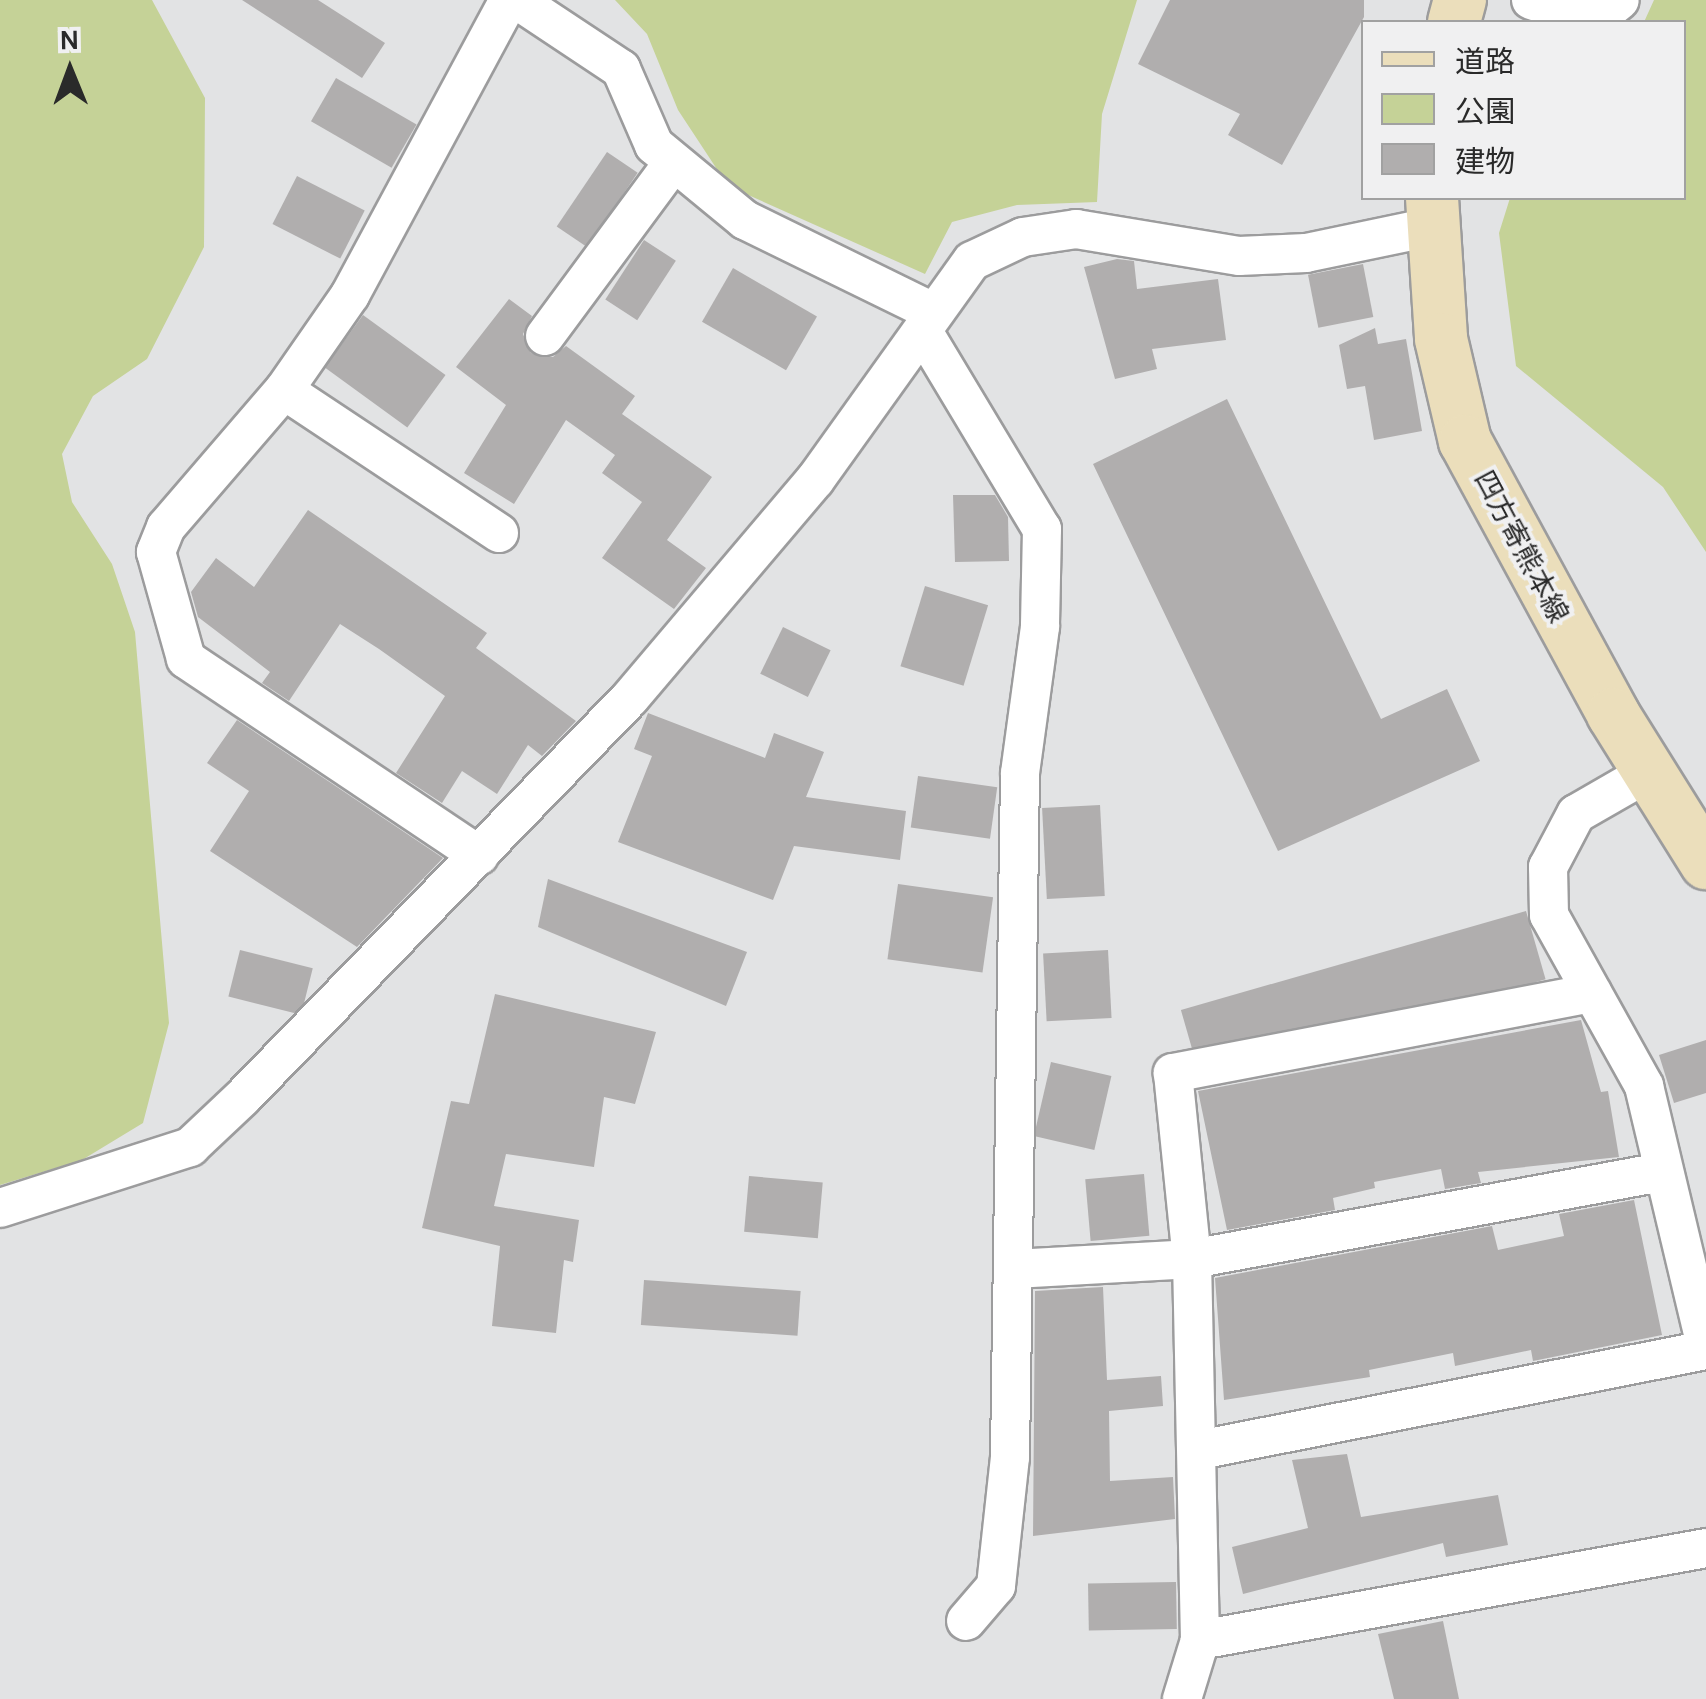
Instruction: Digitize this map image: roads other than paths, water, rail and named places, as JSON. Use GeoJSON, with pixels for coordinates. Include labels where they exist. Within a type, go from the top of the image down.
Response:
{"type":"FeatureCollection","features":[{"type":"Feature","properties":{"kind":"main road","name":"四方寄熊本線"},"geometry":{"type":"LineString","coordinates":[[1431,212],[1442,339],[1465,441],[1648,772],[1706,863]]}},
{"type":"Feature","properties":{"kind":"street"},"geometry":{"type":"LineString","coordinates":[[480,854],[186,659],[156,552],[166,528],[284,390],[350,295],[509,0]]}},
{"type":"Feature","properties":{"kind":"street"},"geometry":{"type":"LineString","coordinates":[[517,0],[620,69],[654,145],[745,220],[929,323],[1042,529],[1040,626],[1020,773],[1021,1036],[1008,1143],[1015,1269],[1015,1375],[996,1586],[966,1621]]}},
{"type":"Feature","properties":{"kind":"street"},"geometry":{"type":"LineString","coordinates":[[1530,0],[1588,20]]}},
{"type":"Feature","properties":{"kind":"street"},"geometry":{"type":"LineString","coordinates":[[1596,20],[1620,0]]}},
{"type":"Feature","properties":{"kind":"street"},"geometry":{"type":"LineString","coordinates":[[545,336],[674,162]]}},
{"type":"Feature","properties":{"kind":"street"},"geometry":{"type":"LineString","coordinates":[[0,1208],[190,1147],[630,698],[815,480],[972,260],[1023,236],[1076,229],[1239,256],[1306,254],[1431,212]]}},
{"type":"Feature","properties":{"kind":"street"},"geometry":{"type":"LineString","coordinates":[[284,390],[499,533]]}},
{"type":"Feature","properties":{"kind":"street"},"geometry":{"type":"LineString","coordinates":[[1198,1450],[1706,1348],[1661,1172],[1644,1086],[1549,915],[1548,866],[1576,814],[1648,772]]}},
{"type":"Feature","properties":{"kind":"street"},"geometry":{"type":"LineString","coordinates":[[1182,1699],[1200,1640],[1198,1450],[1192,1259],[1172,1073],[1592,992]]}},
{"type":"Feature","properties":{"kind":"street"},"geometry":{"type":"LineString","coordinates":[[1015,1269],[1192,1259],[1661,1172]]}},
{"type":"Feature","properties":{"kind":"street"},"geometry":{"type":"LineString","coordinates":[[1200,1640],[1706,1548]]}}]}
